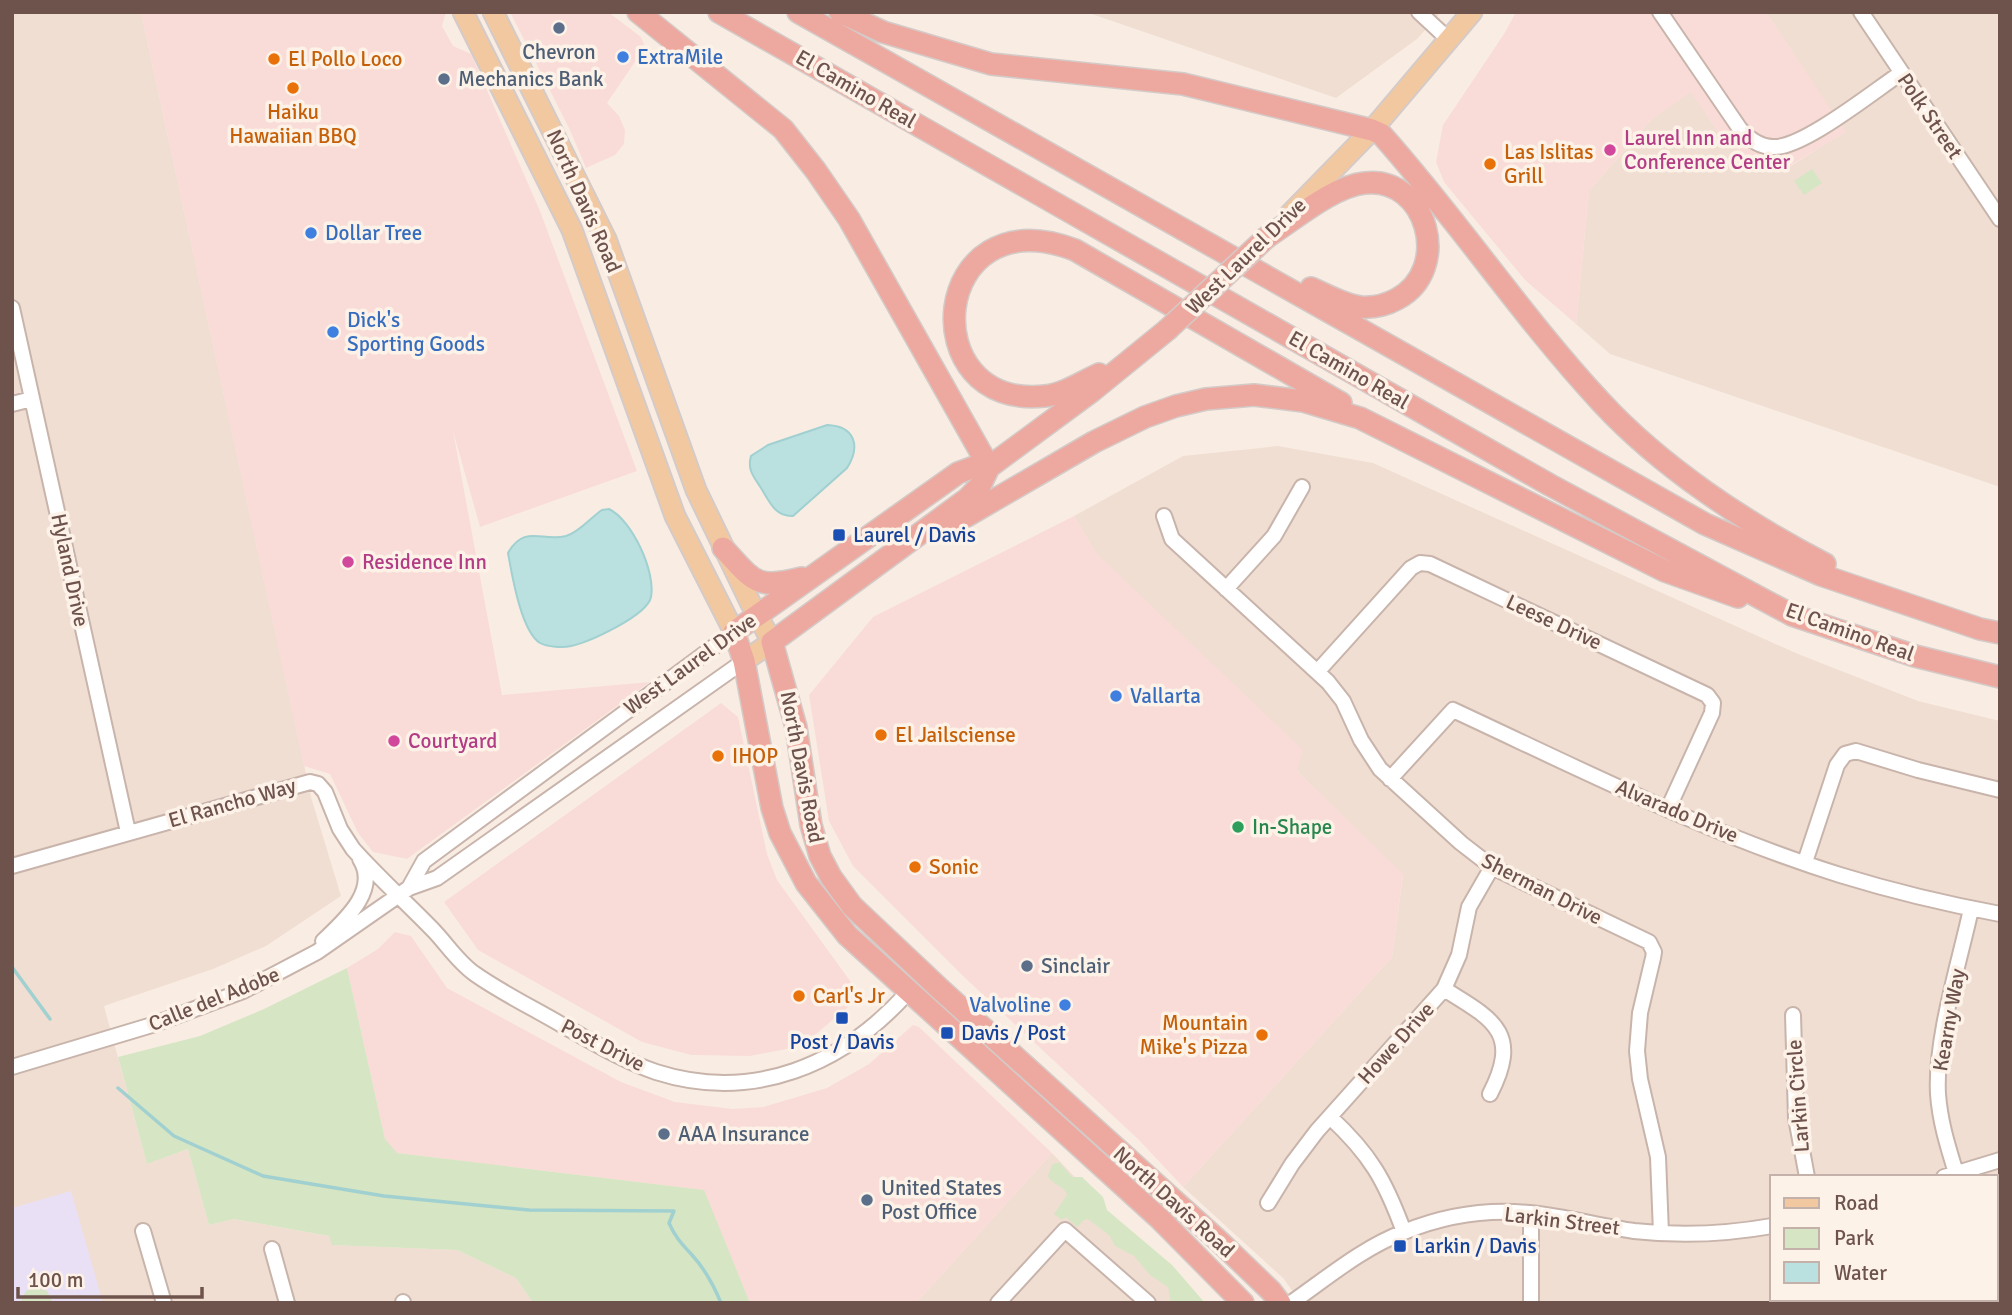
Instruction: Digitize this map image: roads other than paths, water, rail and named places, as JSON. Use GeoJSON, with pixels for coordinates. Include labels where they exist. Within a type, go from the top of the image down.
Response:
{"type":"FeatureCollection","features":[{"type":"Feature","properties":{"kind":"highway"},"geometry":{"type":"LineString","coordinates":[[638,12],[783,129],[816,171],[849,219],[989,467]]}},
{"type":"Feature","properties":{"kind":"highway","name":"El Camino Real"},"geometry":{"type":"LineString","coordinates":[[719,12],[1550,485],[1792,615],[1915,656],[2000,677]]}},
{"type":"Feature","properties":{"kind":"highway","name":"El Camino Real"},"geometry":{"type":"LineString","coordinates":[[798,12],[1705,524],[1821,575],[1980,629],[2000,633]]}},
{"type":"Feature","properties":{"kind":"highway"},"geometry":{"type":"LineString","coordinates":[[840,12],[883,32],[991,64],[1183,84],[1381,134],[1601,403],[1670,467],[1807,554],[1901,603]]}},
{"type":"Feature","properties":{"kind":"highway"},"geometry":{"type":"LineString","coordinates":[[1210,244],[1347,304],[1360,307],[1385,304],[1409,290],[1422,274],[1429,249],[1425,225],[1415,207],[1394,188],[1374,182],[1338,191],[1268,237]]}},
{"type":"Feature","properties":{"kind":"highway","name":"West Laurel Drive"},"geometry":{"type":"LineString","coordinates":[[772,642],[967,499],[980,486],[989,467],[1141,352],[1268,237]]}},
{"type":"Feature","properties":{"kind":"highway"},"geometry":{"type":"LineString","coordinates":[[1141,352],[1061,392],[1033,396],[1009,394],[978,376],[962,355],[954,332],[953,309],[956,295],[961,283],[976,263],[997,248],[1021,240],[1056,242],[1076,250],[1399,436]]}},
{"type":"Feature","properties":{"kind":"highway"},"geometry":{"type":"LineString","coordinates":[[872,571],[999,500],[1094,442],[1144,417],[1206,399],[1254,395],[1303,401],[1360,418],[1665,572],[1792,615]]}},
{"type":"Feature","properties":{"kind":"highway","name":"West Laurel Drive"},"geometry":{"type":"LineString","coordinates":[[734,632],[958,473],[974,467],[989,467]]}},
{"type":"Feature","properties":{"kind":"highway"},"geometry":{"type":"LineString","coordinates":[[723,548],[755,579],[766,585],[777,585],[811,576]]}},
{"type":"Feature","properties":{"kind":"highway","name":"North Davis Road"},"geometry":{"type":"LineString","coordinates":[[734,632],[744,661],[772,807],[780,833],[806,883],[822,905],[847,935],[1160,1219],[1243,1303]]}},
{"type":"Feature","properties":{"kind":"highway","name":"North Davis Road"},"geometry":{"type":"LineString","coordinates":[[772,642],[796,727],[811,825],[817,845],[831,877],[852,906],[1220,1242],[1280,1303]]}},
{"type":"Feature","properties":{"kind":"main road","name":"North Davis Road"},"geometry":{"type":"LineString","coordinates":[[463,12],[572,230],[593,281],[675,516],[734,632]]}},
{"type":"Feature","properties":{"kind":"main road","name":"North Davis Road"},"geometry":{"type":"LineString","coordinates":[[493,12],[606,239],[696,490],[772,642]]}},
{"type":"Feature","properties":{"kind":"main road","name":"West Laurel Drive"},"geometry":{"type":"LineString","coordinates":[[1268,237],[1371,130],[1472,12]]}},
{"type":"Feature","properties":{"kind":"main road","name":"West Laurel Drive"},"geometry":{"type":"LineString","coordinates":[[744,661],[772,642]]}},
{"type":"Feature","properties":{"kind":"street"},"geometry":{"type":"LineString","coordinates":[[1419,12],[1448,39]]}},
{"type":"Feature","properties":{"kind":"street"},"geometry":{"type":"LineString","coordinates":[[1660,12],[1740,129],[1747,137],[1763,146],[1782,147],[1804,138],[1901,73]]}},
{"type":"Feature","properties":{"kind":"street","name":"Polk Street"},"geometry":{"type":"LineString","coordinates":[[1861,12],[1999,219]]}},
{"type":"Feature","properties":{"kind":"street","name":"Hyland Drive"},"geometry":{"type":"LineString","coordinates":[[12,308],[128,832]]}},
{"type":"Feature","properties":{"kind":"street"},"geometry":{"type":"LineString","coordinates":[[12,404],[32,399]]}},
{"type":"Feature","properties":{"kind":"street"},"geometry":{"type":"LineString","coordinates":[[1226,589],[1274,536],[1302,487]]}},
{"type":"Feature","properties":{"kind":"street","name":"Sherman Drive"},"geometry":{"type":"LineString","coordinates":[[1164,516],[1172,539],[1318,671],[1343,701],[1366,750],[1390,779],[1461,843],[1492,867],[1643,938],[1652,947],[1653,958],[1640,1013],[1637,1051],[1658,1157],[1661,1233]]}},
{"type":"Feature","properties":{"kind":"street","name":"Leese Drive"},"geometry":{"type":"LineString","coordinates":[[1318,671],[1407,572],[1420,564],[1430,564],[1707,695],[1713,703],[1712,713],[1668,809]]}},
{"type":"Feature","properties":{"kind":"street","name":"West Laurel Drive"},"geometry":{"type":"LineString","coordinates":[[404,892],[424,861],[734,632]]}},
{"type":"Feature","properties":{"kind":"street","name":"West Laurel Drive"},"geometry":{"type":"LineString","coordinates":[[404,892],[437,878],[744,661]]}},
{"type":"Feature","properties":{"kind":"street","name":"Alvarado Drive"},"geometry":{"type":"LineString","coordinates":[[1390,779],[1453,710],[1668,809],[1805,862],[1863,881],[2000,915]]}},
{"type":"Feature","properties":{"kind":"street"},"geometry":{"type":"LineString","coordinates":[[1805,862],[1837,765],[1850,751],[2000,790]]}},
{"type":"Feature","properties":{"kind":"street","name":"El Rancho Way"},"geometry":{"type":"LineString","coordinates":[[12,866],[310,782],[318,784],[325,792],[340,829],[353,849],[404,892]]}},
{"type":"Feature","properties":{"kind":"street"},"geometry":{"type":"LineString","coordinates":[[290,968],[333,932],[360,900],[366,884],[366,871],[353,849]]}},
{"type":"Feature","properties":{"kind":"street","name":"Howe Drive"},"geometry":{"type":"LineString","coordinates":[[1268,1203],[1300,1153],[1330,1116],[1444,989],[1459,955],[1469,907],[1492,867]]}},
{"type":"Feature","properties":{"kind":"street","name":"Calle del Adobe"},"geometry":{"type":"LineString","coordinates":[[12,1067],[190,1013],[243,991],[290,968],[344,935],[404,892]]}},
{"type":"Feature","properties":{"kind":"street","name":"Post Drive"},"geometry":{"type":"LineString","coordinates":[[404,892],[475,974],[620,1057],[657,1073],[680,1078],[703,1082],[754,1081],[807,1067],[835,1054],[869,1031],[908,992]]}},
{"type":"Feature","properties":{"kind":"street","name":"Kearny Way"},"geometry":{"type":"LineString","coordinates":[[1950,1175],[1940,1114],[1939,1065],[1943,1035],[1971,909]]}},
{"type":"Feature","properties":{"kind":"street"},"geometry":{"type":"LineString","coordinates":[[1444,989],[1488,1017],[1498,1027],[1502,1042],[1502,1070],[1490,1094]]}},
{"type":"Feature","properties":{"kind":"street","name":"Larkin Circle"},"geometry":{"type":"LineString","coordinates":[[1793,1015],[1794,1100],[1807,1175]]}},
{"type":"Feature","properties":{"kind":"street"},"geometry":{"type":"LineString","coordinates":[[1330,1116],[1359,1145],[1376,1167],[1404,1232]]}},
{"type":"Feature","properties":{"kind":"street"},"geometry":{"type":"LineString","coordinates":[[1950,1175],[2000,1160]]}},
{"type":"Feature","properties":{"kind":"street","name":"Larkin Street"},"geometry":{"type":"LineString","coordinates":[[1291,1303],[1366,1251],[1404,1232],[1468,1215],[1496,1212],[1531,1213],[1661,1233],[1720,1233],[1770,1226]]}},
{"type":"Feature","properties":{"kind":"street"},"geometry":{"type":"LineString","coordinates":[[1531,1213],[1531,1303]]}},
{"type":"Feature","properties":{"kind":"street"},"geometry":{"type":"LineString","coordinates":[[998,1303],[1065,1230],[1148,1303]]}},
{"type":"Feature","properties":{"kind":"street"},"geometry":{"type":"LineString","coordinates":[[143,1231],[164,1303]]}},
{"type":"Feature","properties":{"kind":"street"},"geometry":{"type":"LineString","coordinates":[[272,1249],[287,1303]]}},
{"type":"Feature","properties":{"kind":"water"},"geometry":{"type":"Polygon","coordinates":[[[827,425],[844,429],[853,439],[854,452],[847,468],[793,516],[782,514],[770,503],[754,477],[750,465],[751,456],[768,445],[827,425]]]}},
{"type":"Feature","properties":{"kind":"water"},"geometry":{"type":"Polygon","coordinates":[[[609,509],[618,515],[634,535],[650,574],[651,597],[629,620],[591,639],[564,647],[540,643],[533,637],[523,615],[508,553],[520,539],[527,536],[566,536],[602,510],[609,509]]]}},
{"type":"Feature","properties":{"kind":"waterway"},"geometry":{"type":"LineString","coordinates":[[12,967],[50,1019]]}},
{"type":"Feature","properties":{"kind":"waterway"},"geometry":{"type":"LineString","coordinates":[[118,1088],[174,1136],[263,1176],[384,1196],[529,1210],[674,1211],[669,1223],[671,1228],[705,1271],[721,1303]]}},
{"type":"Feature","properties":{"kind":"place","name":"Chevron"},"geometry":{"type":"Point","coordinates":[559,28]}},
{"type":"Feature","properties":{"kind":"place","name":"ExtraMile"},"geometry":{"type":"Point","coordinates":[623,57]}},
{"type":"Feature","properties":{"kind":"place","name":"El Pollo Loco"},"geometry":{"type":"Point","coordinates":[274,59]}},
{"type":"Feature","properties":{"kind":"place","name":"Mechanics Bank"},"geometry":{"type":"Point","coordinates":[444,79]}},
{"type":"Feature","properties":{"kind":"place","name":"Haiku Hawaiian BBQ"},"geometry":{"type":"Point","coordinates":[293,88]}},
{"type":"Feature","properties":{"kind":"place","name":"Laurel Inn and Conference Center"},"geometry":{"type":"Point","coordinates":[1610,150]}},
{"type":"Feature","properties":{"kind":"place","name":"Las Islitas Grill"},"geometry":{"type":"Point","coordinates":[1490,164]}},
{"type":"Feature","properties":{"kind":"place","name":"Dollar Tree"},"geometry":{"type":"Point","coordinates":[311,233]}},
{"type":"Feature","properties":{"kind":"place","name":"Dick's Sporting Goods"},"geometry":{"type":"Point","coordinates":[333,332]}},
{"type":"Feature","properties":{"kind":"place","name":"Laurel / Davis"},"geometry":{"type":"Point","coordinates":[839,535]}},
{"type":"Feature","properties":{"kind":"place","name":"Residence Inn"},"geometry":{"type":"Point","coordinates":[348,562]}},
{"type":"Feature","properties":{"kind":"place","name":"Vallarta"},"geometry":{"type":"Point","coordinates":[1116,696]}},
{"type":"Feature","properties":{"kind":"place","name":"El Jailsciense"},"geometry":{"type":"Point","coordinates":[881,735]}},
{"type":"Feature","properties":{"kind":"place","name":"Courtyard"},"geometry":{"type":"Point","coordinates":[394,741]}},
{"type":"Feature","properties":{"kind":"place","name":"IHOP"},"geometry":{"type":"Point","coordinates":[718,756]}},
{"type":"Feature","properties":{"kind":"place","name":"In-Shape"},"geometry":{"type":"Point","coordinates":[1238,827]}},
{"type":"Feature","properties":{"kind":"place","name":"Sonic"},"geometry":{"type":"Point","coordinates":[915,867]}},
{"type":"Feature","properties":{"kind":"place","name":"Sinclair"},"geometry":{"type":"Point","coordinates":[1027,966]}},
{"type":"Feature","properties":{"kind":"place","name":"Carl's Jr"},"geometry":{"type":"Point","coordinates":[799,996]}},
{"type":"Feature","properties":{"kind":"place","name":"Valvoline"},"geometry":{"type":"Point","coordinates":[1065,1005]}},
{"type":"Feature","properties":{"kind":"place","name":"Post / Davis"},"geometry":{"type":"Point","coordinates":[842,1018]}},
{"type":"Feature","properties":{"kind":"place","name":"Davis / Post"},"geometry":{"type":"Point","coordinates":[947,1033]}},
{"type":"Feature","properties":{"kind":"place","name":"Mountain Mike's Pizza"},"geometry":{"type":"Point","coordinates":[1262,1035]}},
{"type":"Feature","properties":{"kind":"place","name":"AAA Insurance"},"geometry":{"type":"Point","coordinates":[664,1134]}},
{"type":"Feature","properties":{"kind":"place","name":"United States Post Office"},"geometry":{"type":"Point","coordinates":[867,1200]}},
{"type":"Feature","properties":{"kind":"place","name":"Larkin / Davis"},"geometry":{"type":"Point","coordinates":[1400,1246]}}]}
